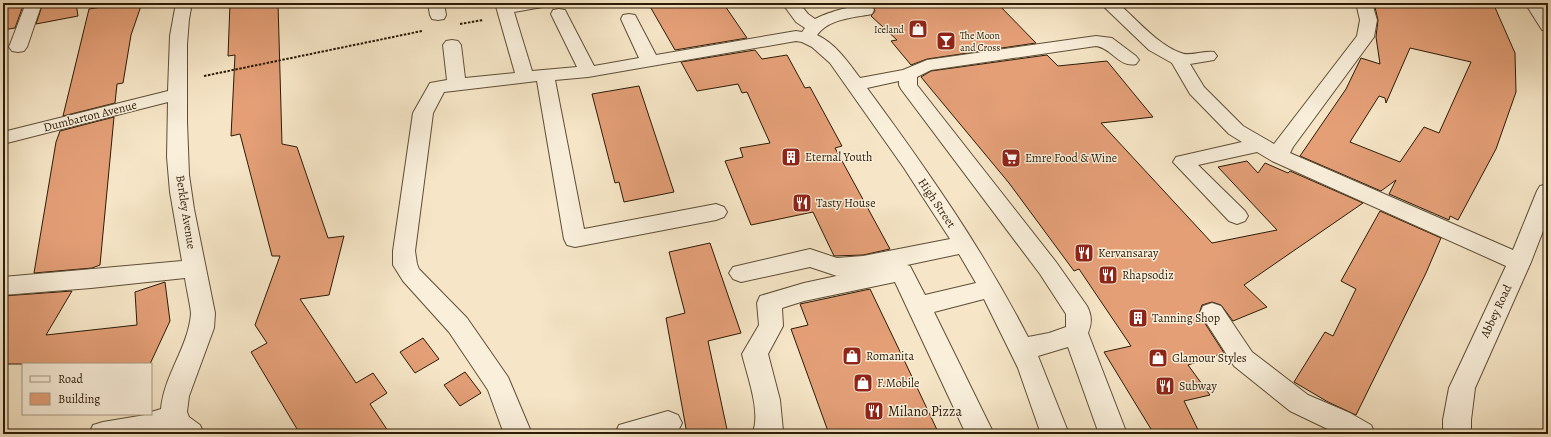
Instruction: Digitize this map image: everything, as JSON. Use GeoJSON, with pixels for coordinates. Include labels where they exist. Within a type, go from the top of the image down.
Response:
{"type":"FeatureCollection","features":[{"type":"Feature","properties":{"kind":"street"},"geometry":{"type":"LineString","coordinates":[[18,47],[34,3]]}},
{"type":"Feature","properties":{"kind":"street","name":"Berkley Avenue"},"geometry":{"type":"LineString","coordinates":[[181,425],[175,394],[198,341],[203,314],[183,207],[178,145],[177,87],[179,22],[184,3]]}},
{"type":"Feature","properties":{"kind":"street"},"geometry":{"type":"LineString","coordinates":[[542,3],[504,9],[535,76],[576,239],[716,212]]}},
{"type":"Feature","properties":{"kind":"street","name":"High Street"},"geometry":{"type":"LineString","coordinates":[[790,3],[822,45],[836,59],[855,85],[910,162],[964,245],[1022,348],[1055,434]]}},
{"type":"Feature","properties":{"kind":"street"},"geometry":{"type":"LineString","coordinates":[[1108,3],[1155,46],[1179,60],[1196,90],[1236,130],[1259,145],[1279,156],[1519,262]]}},
{"type":"Feature","properties":{"kind":"street"},"geometry":{"type":"LineString","coordinates":[[1279,156],[1283,146],[1365,37],[1370,24],[1364,3]]}},
{"type":"Feature","properties":{"kind":"street"},"geometry":{"type":"LineString","coordinates":[[1533,3],[1548,26]]}},
{"type":"Feature","properties":{"kind":"street"},"geometry":{"type":"LineString","coordinates":[[518,434],[499,385],[458,325],[411,275],[405,265],[404,251],[423,113],[437,88],[457,84],[588,72],[796,36],[811,31],[832,18],[866,10]]}},
{"type":"Feature","properties":{"kind":"street"},"geometry":{"type":"LineString","coordinates":[[559,14],[588,72]]}},
{"type":"Feature","properties":{"kind":"street"},"geometry":{"type":"LineString","coordinates":[[629,19],[650,61]]}},
{"type":"Feature","properties":{"kind":"street"},"geometry":{"type":"LineString","coordinates":[[855,85],[908,74],[927,65],[1096,41],[1106,42],[1130,60]]}},
{"type":"Feature","properties":{"kind":"street"},"geometry":{"type":"LineString","coordinates":[[452,45],[457,84]]}},
{"type":"Feature","properties":{"kind":"street"},"geometry":{"type":"LineString","coordinates":[[1179,60],[1208,56]]}},
{"type":"Feature","properties":{"kind":"street"},"geometry":{"type":"LineString","coordinates":[[908,74],[908,84],[1048,268],[1078,313],[1079,324],[1076,334],[1113,434]]}},
{"type":"Feature","properties":{"kind":"street","name":"Dumbarton Avenue"},"geometry":{"type":"LineString","coordinates":[[3,138],[177,87]]}},
{"type":"Feature","properties":{"kind":"street"},"geometry":{"type":"LineString","coordinates":[[1237,216],[1183,162],[1259,145]]}},
{"type":"Feature","properties":{"kind":"street","name":"Abbey Road"},"geometry":{"type":"LineString","coordinates":[[1457,434],[1457,420],[1462,388],[1519,262],[1548,191]]}},
{"type":"Feature","properties":{"kind":"street"},"geometry":{"type":"LineString","coordinates":[[741,273],[810,258],[838,267],[863,265],[964,245]]}},
{"type":"Feature","properties":{"kind":"street"},"geometry":{"type":"LineString","coordinates":[[3,286],[91,279],[195,268]]}},
{"type":"Feature","properties":{"kind":"street"},"geometry":{"type":"LineString","coordinates":[[766,434],[769,431],[767,400],[755,354],[771,326],[768,303],[804,292],[902,272],[980,434]]}},
{"type":"Feature","properties":{"kind":"street"},"geometry":{"type":"LineString","coordinates":[[919,306],[990,289]]}},
{"type":"Feature","properties":{"kind":"street"},"geometry":{"type":"LineString","coordinates":[[1212,313],[1243,359],[1299,403],[1340,422],[1361,434]]}},
{"type":"Feature","properties":{"kind":"street"},"geometry":{"type":"LineString","coordinates":[[1022,348],[1062,340],[1076,334]]}},
{"type":"Feature","properties":{"kind":"street"},"geometry":{"type":"LineString","coordinates":[[629,434],[668,423]]}},
{"type":"Feature","properties":{"kind":"street"},"geometry":{"type":"LineString","coordinates":[[103,434],[146,426],[181,425]]}},
{"type":"Feature","properties":{"kind":"path"},"geometry":{"type":"LineString","coordinates":[[456,25],[504,9]]}},
{"type":"Feature","properties":{"kind":"path"},"geometry":{"type":"LineString","coordinates":[[177,87],[426,30]]}},
{"type":"Feature","properties":{"kind":"building"},"geometry":{"type":"Polygon","coordinates":[[[3,3],[24,3],[15,28],[3,30],[3,3]]]}},
{"type":"Feature","properties":{"kind":"building"},"geometry":{"type":"Polygon","coordinates":[[[43,3],[76,3],[78,16],[36,24],[43,3]]]}},
{"type":"Feature","properties":{"kind":"building"},"geometry":{"type":"Polygon","coordinates":[[[127,3],[142,3],[131,35],[123,83],[117,84],[115,103],[63,116],[89,9],[127,3]]]}},
{"type":"Feature","properties":{"kind":"building"},"geometry":{"type":"Polygon","coordinates":[[[230,3],[278,3],[282,144],[297,147],[328,238],[344,236],[329,295],[300,299],[356,383],[373,373],[387,393],[370,404],[390,434],[300,434],[251,352],[267,343],[255,325],[280,256],[272,256],[240,134],[231,136],[235,55],[228,56],[230,3]]]}},
{"type":"Feature","properties":{"kind":"building"},"geometry":{"type":"Polygon","coordinates":[[[648,3],[723,3],[747,38],[675,50],[648,3]]]}},
{"type":"Feature","properties":{"kind":"building"},"geometry":{"type":"Polygon","coordinates":[[[860,3],[997,3],[1036,43],[927,59],[911,65],[891,41],[897,40],[871,16],[875,11],[873,5],[860,3]]]}},
{"type":"Feature","properties":{"kind":"building"},"geometry":{"type":"Polygon","coordinates":[[[1374,3],[1493,3],[1515,53],[1516,92],[1496,149],[1458,220],[1450,216],[1449,220],[1389,194],[1396,180],[1381,191],[1300,156],[1346,89],[1361,58],[1380,64],[1376,37],[1378,20],[1374,3]],[[1410,48],[1386,103],[1385,98],[1379,96],[1350,142],[1400,162],[1424,127],[1439,133],[1471,62],[1410,48]]]}},
{"type":"Feature","properties":{"kind":"building"},"geometry":{"type":"Polygon","coordinates":[[[755,50],[762,59],[787,55],[805,88],[810,87],[842,146],[835,148],[890,249],[863,255],[834,256],[813,212],[751,225],[725,161],[743,157],[740,148],[770,143],[747,92],[742,93],[738,84],[697,91],[681,62],[755,50]]]}},
{"type":"Feature","properties":{"kind":"building"},"geometry":{"type":"Polygon","coordinates":[[[1047,55],[1058,66],[1107,61],[1153,117],[1101,123],[1212,243],[1277,230],[1218,167],[1247,161],[1258,173],[1265,163],[1288,173],[1290,171],[1363,203],[1244,285],[1267,307],[1233,321],[1221,305],[1212,302],[1202,305],[1199,314],[1224,353],[1188,365],[1210,395],[1184,401],[1200,434],[1154,434],[1104,352],[1131,346],[1079,269],[1074,271],[1009,183],[921,77],[931,71],[1047,55]]]}},
{"type":"Feature","properties":{"kind":"building"},"geometry":{"type":"Polygon","coordinates":[[[639,86],[674,192],[624,202],[619,182],[615,183],[592,94],[639,86]]]}},
{"type":"Feature","properties":{"kind":"building"},"geometry":{"type":"Polygon","coordinates":[[[114,117],[100,265],[92,268],[34,273],[56,142],[60,131],[114,117]]]}},
{"type":"Feature","properties":{"kind":"building"},"geometry":{"type":"Polygon","coordinates":[[[1380,211],[1441,238],[1426,273],[1356,415],[1328,402],[1294,382],[1325,332],[1333,336],[1356,289],[1341,281],[1380,211]]]}},
{"type":"Feature","properties":{"kind":"building"},"geometry":{"type":"Polygon","coordinates":[[[710,243],[741,333],[708,341],[728,434],[687,434],[666,318],[685,313],[669,252],[710,243]]]}},
{"type":"Feature","properties":{"kind":"building"},"geometry":{"type":"Polygon","coordinates":[[[165,282],[170,321],[150,363],[3,364],[3,296],[72,291],[46,335],[137,325],[135,292],[165,282]]]}},
{"type":"Feature","properties":{"kind":"building"},"geometry":{"type":"Polygon","coordinates":[[[870,289],[939,434],[829,434],[791,329],[808,325],[800,304],[870,289]]]}},
{"type":"Feature","properties":{"kind":"building"},"geometry":{"type":"Polygon","coordinates":[[[423,338],[439,359],[415,373],[400,352],[423,338]]]}},
{"type":"Feature","properties":{"kind":"building"},"geometry":{"type":"Polygon","coordinates":[[[465,372],[481,393],[460,406],[444,385],[465,372]]]}},
{"type":"Feature","properties":{"kind":"place","name":"Iceland"},"geometry":{"type":"Point","coordinates":[918,29]}},
{"type":"Feature","properties":{"kind":"place","name":"The Moon and Cross"},"geometry":{"type":"Point","coordinates":[946,41]}},
{"type":"Feature","properties":{"kind":"place","name":"Eternal Youth"},"geometry":{"type":"Point","coordinates":[791,157]}},
{"type":"Feature","properties":{"kind":"place","name":"Emre Food & Wine"},"geometry":{"type":"Point","coordinates":[1011,158]}},
{"type":"Feature","properties":{"kind":"place","name":"Tasty House"},"geometry":{"type":"Point","coordinates":[802,203]}},
{"type":"Feature","properties":{"kind":"place","name":"Kervansaray"},"geometry":{"type":"Point","coordinates":[1084,253]}},
{"type":"Feature","properties":{"kind":"place","name":"Rhapsodiz"},"geometry":{"type":"Point","coordinates":[1108,275]}},
{"type":"Feature","properties":{"kind":"place","name":"Tanning Shop"},"geometry":{"type":"Point","coordinates":[1138,318]}},
{"type":"Feature","properties":{"kind":"place","name":"Romanita"},"geometry":{"type":"Point","coordinates":[852,356]}},
{"type":"Feature","properties":{"kind":"place","name":"Glamour Styles"},"geometry":{"type":"Point","coordinates":[1158,358]}},
{"type":"Feature","properties":{"kind":"place","name":"F.Mobile"},"geometry":{"type":"Point","coordinates":[863,383]}},
{"type":"Feature","properties":{"kind":"place","name":"Subway"},"geometry":{"type":"Point","coordinates":[1165,386]}},
{"type":"Feature","properties":{"kind":"place","name":"Milano Pizza"},"geometry":{"type":"Point","coordinates":[874,411]}}]}
